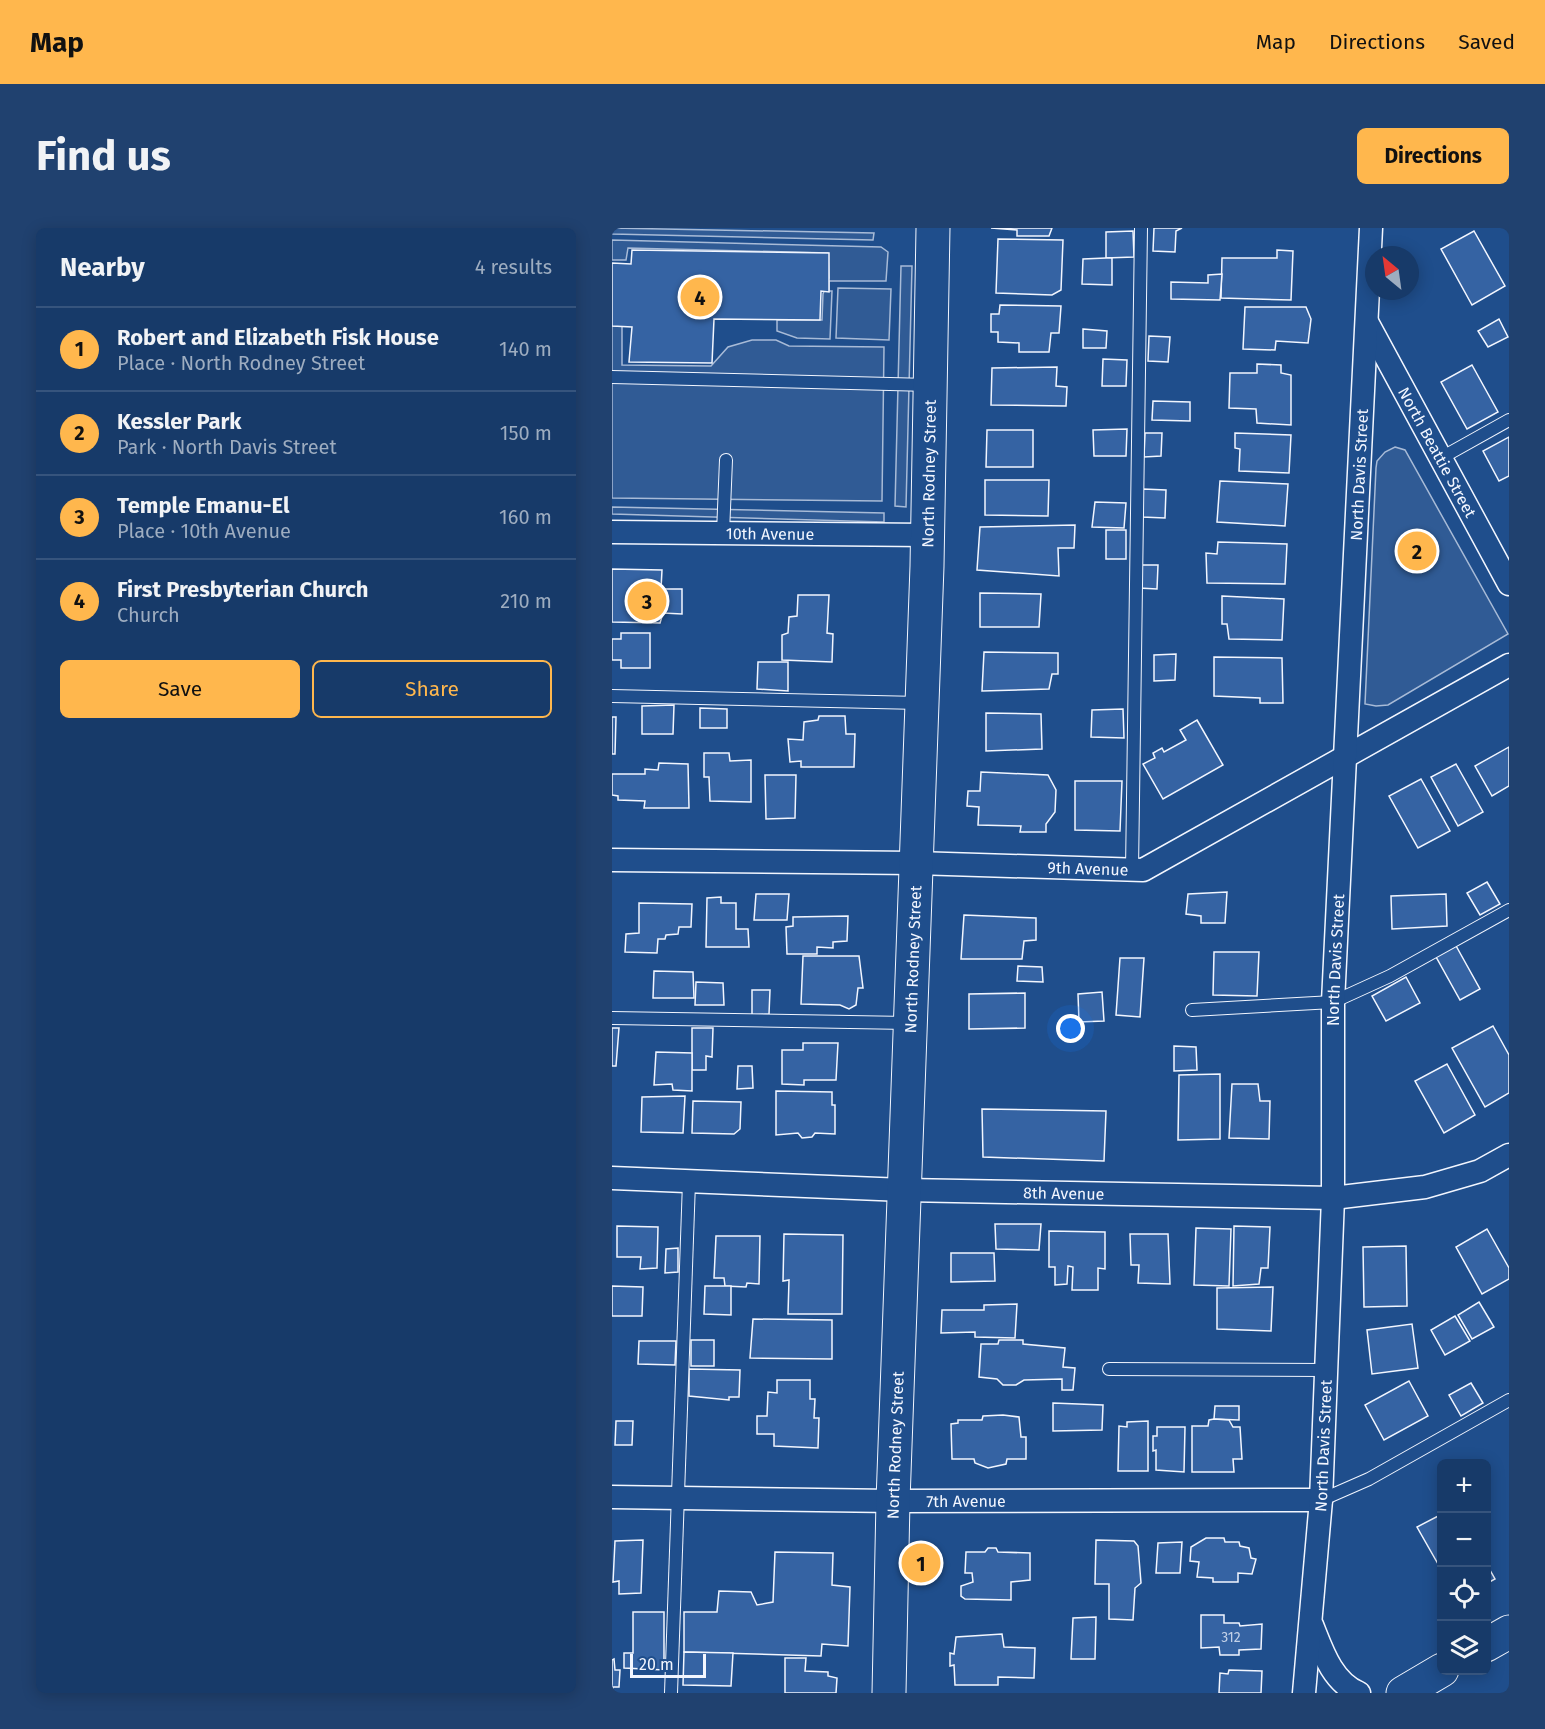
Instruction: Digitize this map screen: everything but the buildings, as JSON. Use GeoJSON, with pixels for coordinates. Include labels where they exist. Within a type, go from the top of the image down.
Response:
{"type":"FeatureCollection","features":[{"type":"Feature","properties":{"kind":"street","name":"North Rodney Street"},"geometry":{"type":"LineString","coordinates":[[889,1693],[893,1501],[928,535],[933,228]]}},
{"type":"Feature","properties":{"kind":"street","name":"North Davis Street"},"geometry":{"type":"LineString","coordinates":[[1304,1693],[1321,1500],[1333,1198],[1333,1002],[1343,759],[1371,228]]}},
{"type":"Feature","properties":{"kind":"street","name":"North Beattie Street"},"geometry":{"type":"LineString","coordinates":[[1367,321],[1509,584]]}},
{"type":"Feature","properties":{"kind":"street","name":"10th Avenue"},"geometry":{"type":"LineString","coordinates":[[612,532],[928,535]]}},
{"type":"Feature","properties":{"kind":"street","name":"9th Avenue"},"geometry":{"type":"LineString","coordinates":[[612,860],[916,863],[1143,870],[1509,665]]}},
{"type":"Feature","properties":{"kind":"street","name":"8th Avenue"},"geometry":{"type":"LineString","coordinates":[[612,1178],[904,1190],[1333,1198],[1425,1187],[1480,1171],[1509,1155]]}},
{"type":"Feature","properties":{"kind":"street","name":"7th Avenue"},"geometry":{"type":"LineString","coordinates":[[612,1497],[893,1501],[1321,1500]]}},
{"type":"Feature","properties":{"kind":"street"},"geometry":{"type":"LineString","coordinates":[[1310,1621],[1328,1664],[1352,1690],[1359,1693]]}},
{"type":"Feature","properties":{"kind":"street"},"geometry":{"type":"LineString","coordinates":[[1491,1642],[1509,1632]]}},
{"type":"Feature","properties":{"kind":"street"},"geometry":{"type":"LineString","coordinates":[[1403,1693],[1437,1673]]}},
{"type":"Feature","properties":{"kind":"lane"},"geometry":{"type":"LineString","coordinates":[[1132,870],[1141,228]]}},
{"type":"Feature","properties":{"kind":"lane"},"geometry":{"type":"LineString","coordinates":[[612,376],[930,385]]}},
{"type":"Feature","properties":{"kind":"lane"},"geometry":{"type":"LineString","coordinates":[[1441,458],[1509,420]]}},
{"type":"Feature","properties":{"kind":"lane"},"geometry":{"type":"LineString","coordinates":[[723,533],[726,460]]}},
{"type":"Feature","properties":{"kind":"lane"},"geometry":{"type":"LineString","coordinates":[[612,696],[922,703]]}},
{"type":"Feature","properties":{"kind":"lane"},"geometry":{"type":"LineString","coordinates":[[1192,1010],[1333,1002],[1390,976],[1509,910]]}},
{"type":"Feature","properties":{"kind":"lane"},"geometry":{"type":"LineString","coordinates":[[612,1018],[910,1023]]}},
{"type":"Feature","properties":{"kind":"lane"},"geometry":{"type":"LineString","coordinates":[[671,1693],[689,1182]]}},
{"type":"Feature","properties":{"kind":"lane"},"geometry":{"type":"LineString","coordinates":[[1109,1369],[1326,1370]]}},
{"type":"Feature","properties":{"kind":"lane"},"geometry":{"type":"LineString","coordinates":[[1321,1500],[1369,1479],[1509,1400]]}},
{"type":"Feature","properties":{"kind":"shaded area"},"geometry":{"type":"Polygon","coordinates":[[[612,228],[874,233],[873,240],[612,234],[612,228]]]}},
{"type":"Feature","properties":{"kind":"shaded area"},"geometry":{"type":"Polygon","coordinates":[[[612,240],[881,247],[888,252],[886,281],[829,281],[829,291],[832,291],[830,339],[797,338],[777,331],[777,320],[822,320],[823,294],[829,278],[828,253],[628,248],[626,260],[612,260],[612,240]]]}},
{"type":"Feature","properties":{"kind":"shaded area"},"geometry":{"type":"Polygon","coordinates":[[[901,266],[912,266],[906,507],[895,506],[901,266]]]}},
{"type":"Feature","properties":{"kind":"shaded area"},"geometry":{"type":"Polygon","coordinates":[[[838,288],[891,289],[889,340],[836,338],[838,288]]]}},
{"type":"Feature","properties":{"kind":"shaded area"},"geometry":{"type":"Polygon","coordinates":[[[612,326],[622,326],[622,365],[711,366],[728,347],[752,340],[776,340],[789,346],[884,347],[882,501],[612,498],[612,326]]]}},
{"type":"Feature","properties":{"kind":"shaded area"},"geometry":{"type":"Polygon","coordinates":[[[1395,447],[1405,450],[1508,634],[1388,705],[1376,706],[1365,704],[1376,468],[1377,461],[1385,452],[1395,447]]]}},
{"type":"Feature","properties":{"kind":"shaded area"},"geometry":{"type":"Polygon","coordinates":[[[612,507],[884,513],[884,522],[612,514],[612,507]]]}},
{"type":"Feature","properties":{"kind":"place","name":"First Presbyterian Church"},"geometry":{"type":"Point","coordinates":[700,297]}},
{"type":"Feature","properties":{"kind":"place","name":"Kessler Park"},"geometry":{"type":"Point","coordinates":[1417,551]}},
{"type":"Feature","properties":{"kind":"place","name":"Temple Emanu-El"},"geometry":{"type":"Point","coordinates":[647,601]}},
{"type":"Feature","properties":{"kind":"place","name":"Robert and Elizabeth Fisk House"},"geometry":{"type":"Point","coordinates":[921,1563]}}]}
